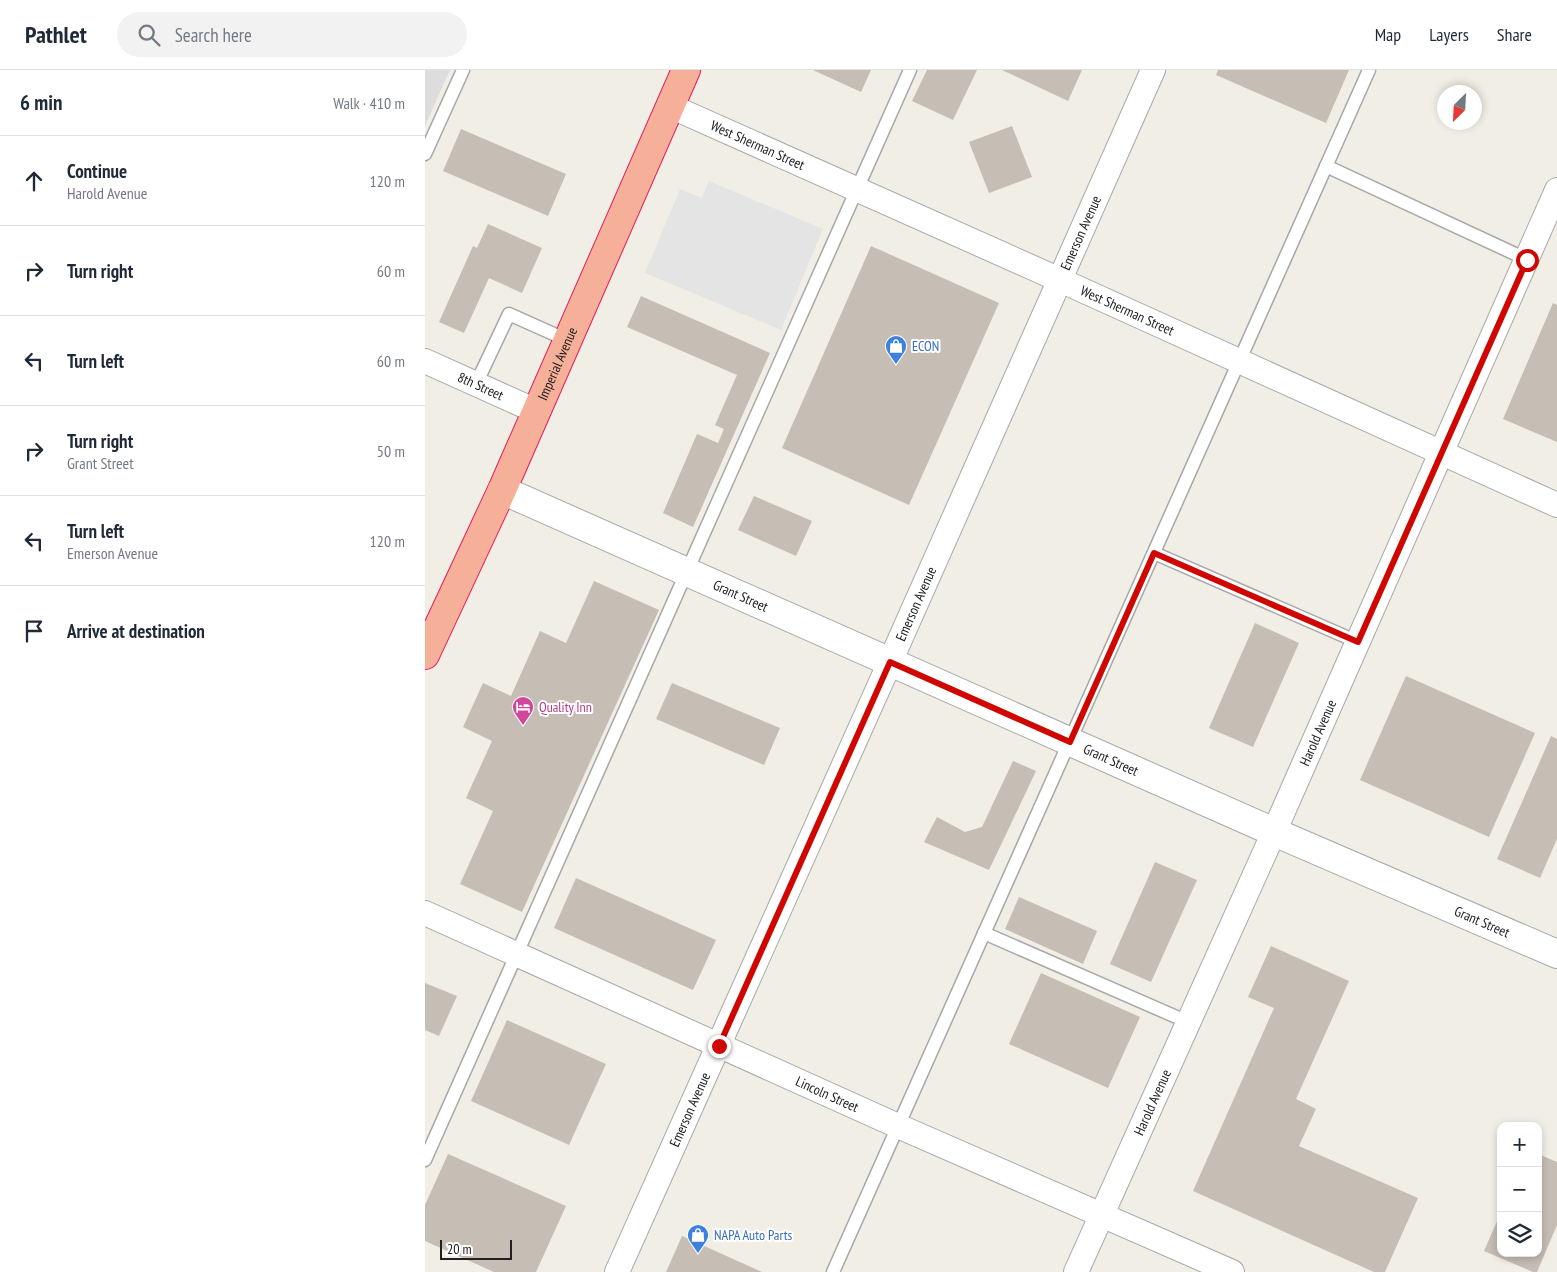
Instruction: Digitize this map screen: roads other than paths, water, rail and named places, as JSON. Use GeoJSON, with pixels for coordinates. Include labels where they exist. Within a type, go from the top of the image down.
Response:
{"type":"FeatureCollection","features":[{"type":"Feature","properties":{"kind":"highway","name":"Imperial Avenue"},"geometry":{"type":"LineString","coordinates":[[425,655],[502,490],[686,70]]}},
{"type":"Feature","properties":{"kind":"street","name":"Emerson Avenue"},"geometry":{"type":"LineString","coordinates":[[617,1272],[1153,70]]}},
{"type":"Feature","properties":{"kind":"street","name":"West Sherman Street"},"geometry":{"type":"LineString","coordinates":[[670,106],[1557,505]]}},
{"type":"Feature","properties":{"kind":"street","name":"Harold Avenue"},"geometry":{"type":"LineString","coordinates":[[1075,1272],[1274,832],[1557,190]]}},
{"type":"Feature","properties":{"kind":"street","name":"8th Street"},"geometry":{"type":"LineString","coordinates":[[425,361],[536,411]]}},
{"type":"Feature","properties":{"kind":"street","name":"Grant Street"},"geometry":{"type":"LineString","coordinates":[[502,490],[1274,832],[1557,954]]}},
{"type":"Feature","properties":{"kind":"street","name":"Lincoln Street"},"geometry":{"type":"LineString","coordinates":[[425,913],[719,1046],[1232,1272]]}},
{"type":"Feature","properties":{"kind":"lane"},"geometry":{"type":"LineString","coordinates":[[425,154],[463,70]]}},
{"type":"Feature","properties":{"kind":"lane"},"geometry":{"type":"LineString","coordinates":[[425,1160],[911,70]]}},
{"type":"Feature","properties":{"kind":"lane"},"geometry":{"type":"LineString","coordinates":[[833,1272],[1369,70]]}},
{"type":"Feature","properties":{"kind":"lane"},"geometry":{"type":"LineString","coordinates":[[1326,166],[1527,260]]}},
{"type":"Feature","properties":{"kind":"lane"},"geometry":{"type":"LineString","coordinates":[[475,384],[509,314],[567,340]]}},
{"type":"Feature","properties":{"kind":"lane"},"geometry":{"type":"LineString","coordinates":[[1154,553],[1358,642]]}},
{"type":"Feature","properties":{"kind":"lane"},"geometry":{"type":"LineString","coordinates":[[984,933],[1187,1022]]}},
{"type":"Feature","properties":{"kind":"place","name":"ECON"},"geometry":{"type":"Point","coordinates":[896,365]}},
{"type":"Feature","properties":{"kind":"place","name":"Quality Inn"},"geometry":{"type":"Point","coordinates":[523,726]}},
{"type":"Feature","properties":{"kind":"place","name":"NAPA Auto Parts"},"geometry":{"type":"Point","coordinates":[698,1254]}}]}
